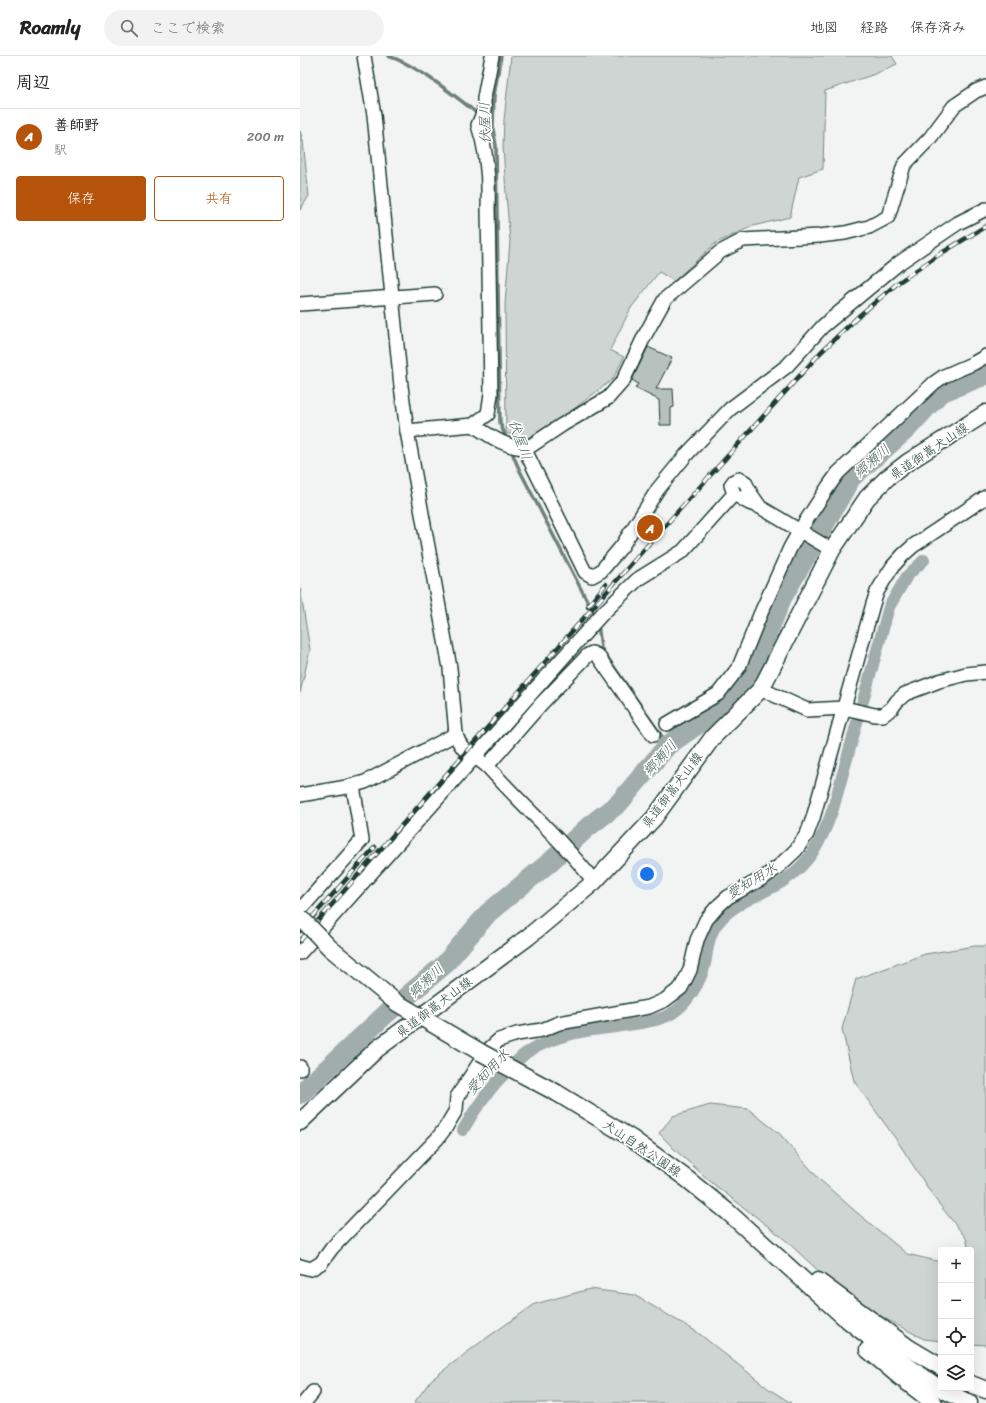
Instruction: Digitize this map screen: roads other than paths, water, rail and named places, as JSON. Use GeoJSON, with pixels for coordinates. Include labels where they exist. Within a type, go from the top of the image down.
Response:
{"type":"FeatureCollection","features":[{"type":"Feature","properties":{"kind":"main road","name":"県道御嵩犬山線"},"geometry":{"type":"LineString","coordinates":[[300,1122],[377,1049],[528,937],[594,882],[654,818],[713,737],[761,689],[828,547],[868,498],[887,478],[908,462],[986,413]]}},
{"type":"Feature","properties":{"kind":"main road","name":"犬山自然公園線"},"geometry":{"type":"LineString","coordinates":[[300,917],[330,948],[397,1003],[482,1053],[557,1093],[631,1138],[728,1212],[844,1317],[892,1355],[936,1386],[969,1403]]}},
{"type":"Feature","properties":{"kind":"main road"},"geometry":{"type":"LineString","coordinates":[[759,1241],[790,1281],[894,1372],[934,1403]]}},
{"type":"Feature","properties":{"kind":"main road"},"geometry":{"type":"LineString","coordinates":[[783,1262],[819,1282],[909,1348],[938,1365]]}},
{"type":"Feature","properties":{"kind":"main road"},"geometry":{"type":"LineString","coordinates":[[974,1385],[986,1390]]}},
{"type":"Feature","properties":{"kind":"street"},"geometry":{"type":"LineString","coordinates":[[364,56],[374,115],[401,386],[407,431],[450,668],[458,743],[463,749],[486,766],[556,837],[594,882]]}},
{"type":"Feature","properties":{"kind":"street"},"geometry":{"type":"LineString","coordinates":[[407,431],[473,425],[488,414],[491,394],[489,185],[482,136],[478,125],[484,111],[484,98],[492,56]]}},
{"type":"Feature","properties":{"kind":"street"},"geometry":{"type":"LineString","coordinates":[[473,425],[498,441],[524,448],[530,447],[562,425],[608,398],[624,381],[645,335],[665,299],[720,252],[742,240],[819,236],[845,233],[869,227],[888,217],[904,165],[930,138],[954,106],[976,91],[986,87]]}},
{"type":"Feature","properties":{"kind":"street"},"geometry":{"type":"LineString","coordinates":[[524,448],[585,572],[592,576],[597,574],[622,546],[658,489],[686,455],[730,409],[787,366],[823,326],[899,263],[958,224],[986,209]]}},
{"type":"Feature","properties":{"kind":"street"},"geometry":{"type":"LineString","coordinates":[[300,304],[435,294]]}},
{"type":"Feature","properties":{"kind":"street"},"geometry":{"type":"LineString","coordinates":[[667,724],[718,694],[739,667],[790,548],[800,530],[838,473],[923,392],[944,376],[986,356]]}},
{"type":"Feature","properties":{"kind":"street"},"geometry":{"type":"LineString","coordinates":[[300,953],[590,626],[638,578],[684,551],[734,494],[749,503],[760,507],[828,547]]}},
{"type":"Feature","properties":{"kind":"street"},"geometry":{"type":"LineString","coordinates":[[300,1266],[311,1269],[321,1263],[332,1248],[437,1139],[456,1110],[457,1097],[487,1051],[499,1040],[517,1034],[542,1030],[559,1023],[649,1007],[665,1000],[681,988],[690,970],[697,940],[706,920],[716,907],[728,897],[763,878],[778,867],[796,850],[806,834],[813,818],[877,592],[893,566],[913,546],[986,497]]}},
{"type":"Feature","properties":{"kind":"street"},"geometry":{"type":"LineString","coordinates":[[486,766],[541,704],[588,655],[592,653],[598,656],[653,734]]}},
{"type":"Feature","properties":{"kind":"street"},"geometry":{"type":"LineString","coordinates":[[761,689],[807,710],[844,708],[883,715],[905,694],[939,681],[966,674],[986,672]]}},
{"type":"Feature","properties":{"kind":"street"},"geometry":{"type":"LineString","coordinates":[[300,795],[353,786],[365,782],[456,734]]}},
{"type":"Feature","properties":{"kind":"street"},"geometry":{"type":"LineString","coordinates":[[300,910],[362,840],[353,786]]}},
{"type":"Feature","properties":{"kind":"street"},"geometry":{"type":"LineString","coordinates":[[304,1403],[313,1392]]}},
{"type":"Feature","properties":{"kind":"waterway"},"geometry":{"type":"LineString","coordinates":[[388,56],[399,60],[423,73],[479,115]]}},
{"type":"Feature","properties":{"kind":"waterway","name":"伏屋川"},"geometry":{"type":"LineString","coordinates":[[501,56],[494,95],[493,129],[496,145],[500,423],[507,440]]}},
{"type":"Feature","properties":{"kind":"waterway"},"geometry":{"type":"LineString","coordinates":[[484,119],[493,127]]}},
{"type":"Feature","properties":{"kind":"waterway","name":"伏屋川"},"geometry":{"type":"LineString","coordinates":[[300,1094],[387,1013],[444,965],[488,913],[550,862],[588,827],[619,803],[668,745],[726,705],[752,669],[782,598],[851,478],[907,429],[940,393],[986,375]]}},
{"type":"Feature","properties":{"kind":"waterway","name":"伏屋川"},"geometry":{"type":"LineString","coordinates":[[511,450],[519,469],[596,618]]}},
{"type":"Feature","properties":{"kind":"waterway","name":"愛知用水"},"geometry":{"type":"LineString","coordinates":[[463,1130],[479,1103],[505,1072],[531,1050],[552,1040],[574,1033],[638,1024],[661,1018],[674,1012],[688,998],[699,980],[704,968],[711,934],[723,916],[747,900],[782,882],[792,875],[808,859],[820,841],[833,809],[889,607],[907,576],[924,560]]}},
{"type":"Feature","properties":{"kind":"waterway","name":"伏屋川"},"geometry":{"type":"LineString","coordinates":[[598,623],[601,648],[668,745]]}},
{"type":"Feature","properties":{"kind":"railway"},"geometry":{"type":"LineString","coordinates":[[300,941],[654,538],[821,352],[860,315],[899,282],[940,254],[986,226]]}},
{"type":"Feature","properties":{"kind":"railway"},"geometry":{"type":"LineString","coordinates":[[588,606],[606,584]]}},
{"type":"Feature","properties":{"kind":"railway"},"geometry":{"type":"LineString","coordinates":[[300,931],[375,847]]}},
{"type":"Feature","properties":{"kind":"place","name":"善師野"},"geometry":{"type":"Point","coordinates":[650,528]}},
{"type":"Feature","properties":{"kind":"water label","name":"郷瀬川"},"geometry":{"type":"Point","coordinates":[872,461]}},
{"type":"Feature","properties":{"kind":"water label","name":"郷瀬川"},"geometry":{"type":"Point","coordinates":[660,758]}},
{"type":"Feature","properties":{"kind":"water label","name":"郷瀬川"},"geometry":{"type":"Point","coordinates":[426,981]}}]}
